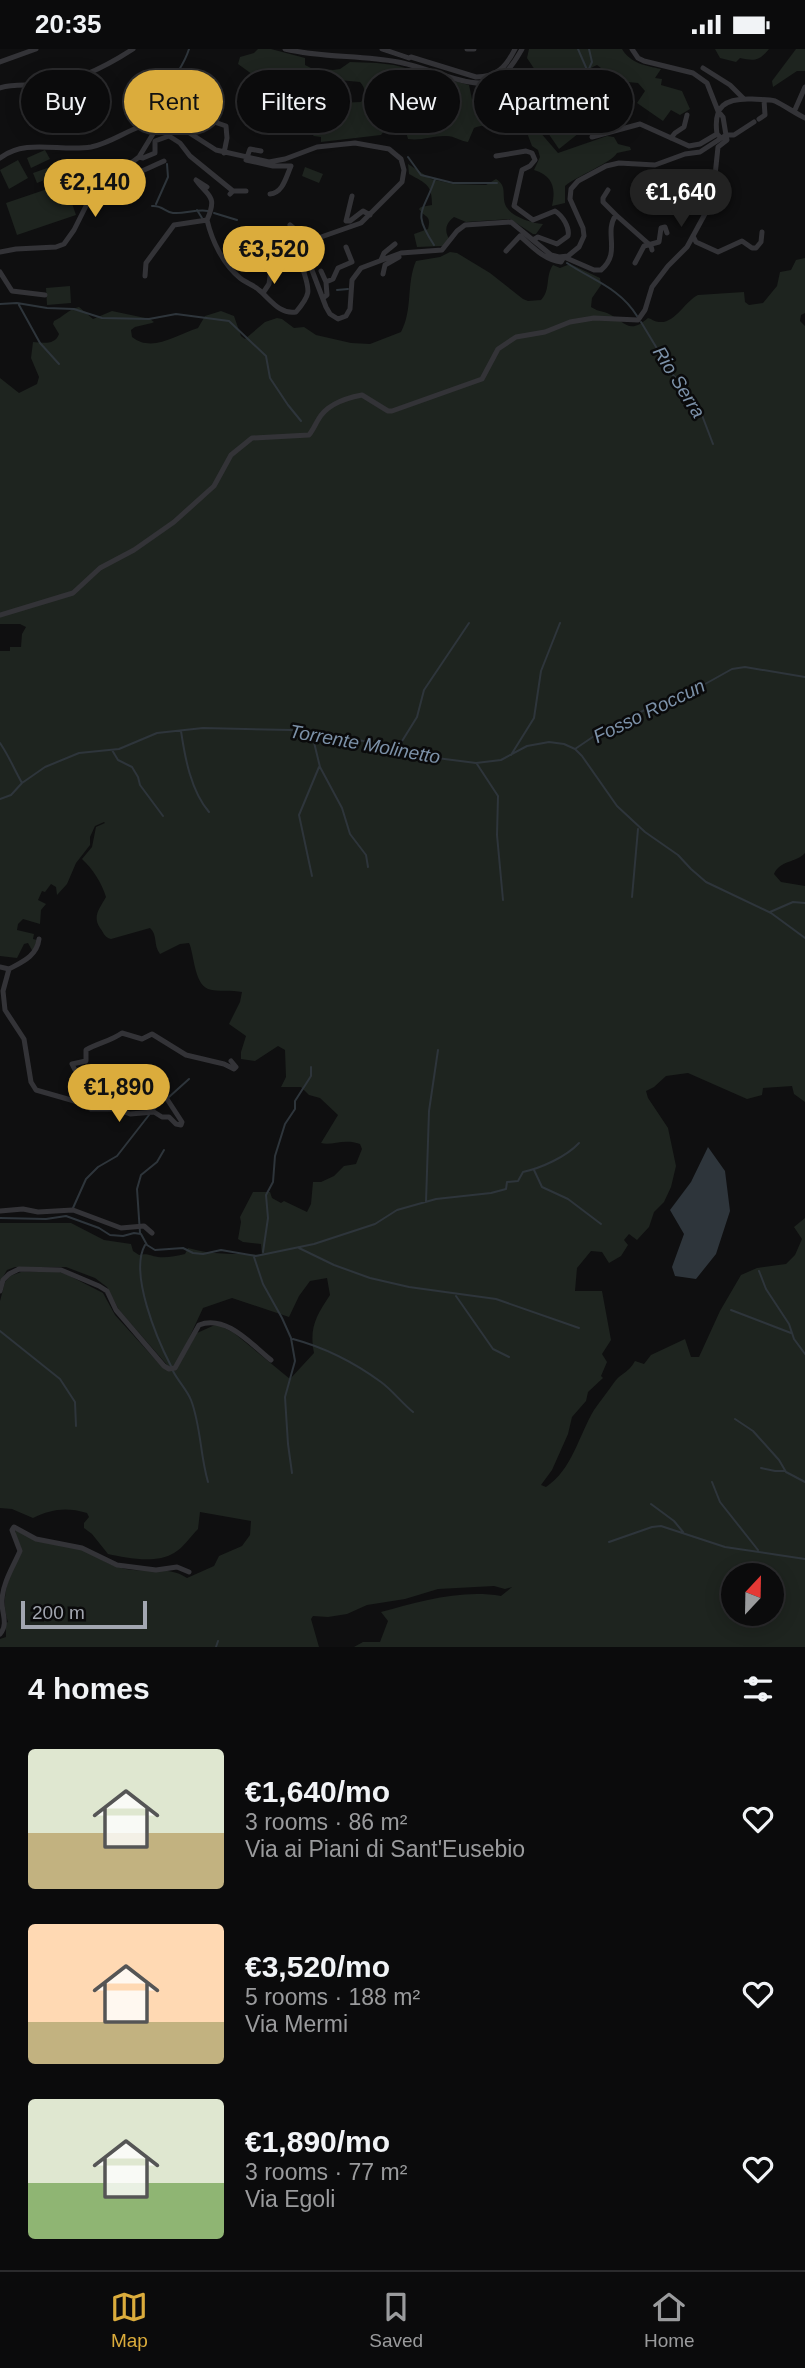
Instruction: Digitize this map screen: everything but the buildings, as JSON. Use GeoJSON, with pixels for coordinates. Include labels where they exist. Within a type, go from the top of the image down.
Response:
{"type":"FeatureCollection","features":[{"type":"Feature","properties":{"kind":"street"},"geometry":{"type":"LineString","coordinates":[[0,88],[60,82],[101,69],[132,49]]}},
{"type":"Feature","properties":{"kind":"street"},"geometry":{"type":"LineString","coordinates":[[285,49],[319,56],[387,60],[476,77],[485,77],[500,71],[515,49]]}},
{"type":"Feature","properties":{"kind":"street"},"geometry":{"type":"LineString","coordinates":[[382,49],[410,57],[471,82],[491,81],[507,72],[522,49]]}},
{"type":"Feature","properties":{"kind":"street"},"geometry":{"type":"LineString","coordinates":[[467,49],[474,49]]}},
{"type":"Feature","properties":{"kind":"street"},"geometry":{"type":"LineString","coordinates":[[632,49],[638,58],[644,61],[685,70],[701,78],[712,90],[718,111],[723,117]]}},
{"type":"Feature","properties":{"kind":"street"},"geometry":{"type":"LineString","coordinates":[[0,62],[32,50]]}},
{"type":"Feature","properties":{"kind":"street"},"geometry":{"type":"LineString","coordinates":[[704,68],[730,85],[744,99]]}},
{"type":"Feature","properties":{"kind":"street"},"geometry":{"type":"LineString","coordinates":[[794,112],[805,87]]}},
{"type":"Feature","properties":{"kind":"street"},"geometry":{"type":"LineString","coordinates":[[0,615],[73,593],[100,568],[134,550],[214,487],[232,455],[251,438],[309,435],[324,412],[339,401],[358,395],[362,394],[392,411],[482,379],[498,349],[516,337],[545,333],[570,322],[594,318],[638,320],[645,310],[652,287],[687,247],[708,206],[715,178],[718,147],[726,141],[721,137],[715,118],[718,111],[740,98],[767,100],[805,118]]}},
{"type":"Feature","properties":{"kind":"street"},"geometry":{"type":"LineString","coordinates":[[592,138],[640,124],[693,146],[734,135],[765,115],[767,100]]}},
{"type":"Feature","properties":{"kind":"street"},"geometry":{"type":"LineString","coordinates":[[506,251],[520,236],[542,256],[561,262],[564,257],[576,251],[583,241],[583,228],[570,198],[571,189],[578,181],[606,166],[619,163],[658,165],[685,154],[700,152],[721,137],[725,105]]}},
{"type":"Feature","properties":{"kind":"street"},"geometry":{"type":"LineString","coordinates":[[671,138],[684,127],[687,115]]}},
{"type":"Feature","properties":{"kind":"street"},"geometry":{"type":"LineString","coordinates":[[223,125],[226,126],[227,138],[225,153]]}},
{"type":"Feature","properties":{"kind":"street"},"geometry":{"type":"LineString","coordinates":[[0,159],[20,148],[92,147],[128,133]]}},
{"type":"Feature","properties":{"kind":"street"},"geometry":{"type":"LineString","coordinates":[[0,252],[64,244],[91,195],[101,184],[139,157],[153,133]]}},
{"type":"Feature","properties":{"kind":"street"},"geometry":{"type":"LineString","coordinates":[[187,133],[210,148],[225,153],[275,162],[317,147],[364,144],[393,151],[401,159],[404,176],[357,226],[321,237],[311,249],[308,261],[302,267],[309,293],[296,312],[286,312],[241,279],[228,265],[211,233],[208,219],[211,208],[210,194],[197,180],[207,187]]}},
{"type":"Feature","properties":{"kind":"street"},"geometry":{"type":"LineString","coordinates":[[139,157],[155,153],[155,141],[169,135],[232,193],[246,191]]}},
{"type":"Feature","properties":{"kind":"street"},"geometry":{"type":"LineString","coordinates":[[246,157],[250,149],[261,151]]}},
{"type":"Feature","properties":{"kind":"street"},"geometry":{"type":"LineString","coordinates":[[496,156],[526,151],[532,153],[535,160],[522,170],[513,206],[533,220],[555,211],[567,227],[568,236],[558,244],[538,237],[533,240]]}},
{"type":"Feature","properties":{"kind":"street"},"geometry":{"type":"LineString","coordinates":[[246,157],[248,162],[279,167],[291,166],[280,190],[270,194]]}},
{"type":"Feature","properties":{"kind":"street"},"geometry":{"type":"LineString","coordinates":[[101,184],[109,186],[164,161]]}},
{"type":"Feature","properties":{"kind":"street"},"geometry":{"type":"LineString","coordinates":[[608,190],[603,202],[652,250]]}},
{"type":"Feature","properties":{"kind":"street"},"geometry":{"type":"LineString","coordinates":[[352,196],[346,221],[363,211],[370,215]]}},
{"type":"Feature","properties":{"kind":"street"},"geometry":{"type":"LineString","coordinates":[[308,261],[323,298],[333,317],[338,319],[346,316],[350,309],[353,276],[361,268],[412,251],[442,250],[459,229],[471,224],[511,222],[551,255],[564,257],[594,270],[603,269],[612,251],[610,229],[616,215]]}},
{"type":"Feature","properties":{"kind":"street"},"geometry":{"type":"LineString","coordinates":[[145,276],[145,264],[174,225],[208,219]]}},
{"type":"Feature","properties":{"kind":"street"},"geometry":{"type":"LineString","coordinates":[[263,293],[269,284],[271,268],[297,231],[290,225]]}},
{"type":"Feature","properties":{"kind":"street"},"geometry":{"type":"LineString","coordinates":[[648,244],[659,242],[662,227],[665,227],[667,233]]}},
{"type":"Feature","properties":{"kind":"street"},"geometry":{"type":"LineString","coordinates":[[692,236],[696,242],[718,251],[742,241],[752,249],[756,248],[761,242],[762,232]]}},
{"type":"Feature","properties":{"kind":"street"},"geometry":{"type":"LineString","coordinates":[[381,260],[384,253],[395,244]]}},
{"type":"Feature","properties":{"kind":"street"},"geometry":{"type":"LineString","coordinates":[[635,263],[648,244]]}},
{"type":"Feature","properties":{"kind":"street"},"geometry":{"type":"LineString","coordinates":[[326,282],[334,279],[338,268],[352,262],[346,247]]}},
{"type":"Feature","properties":{"kind":"street"},"geometry":{"type":"LineString","coordinates":[[383,274],[388,264],[411,255],[412,251]]}},
{"type":"Feature","properties":{"kind":"street"},"geometry":{"type":"LineString","coordinates":[[285,266],[300,260],[308,261]]}},
{"type":"Feature","properties":{"kind":"street"},"geometry":{"type":"LineString","coordinates":[[321,271],[326,282],[327,295],[323,298]]}},
{"type":"Feature","properties":{"kind":"street"},"geometry":{"type":"LineString","coordinates":[[0,272],[12,291],[45,295]]}},
{"type":"Feature","properties":{"kind":"street"},"geometry":{"type":"LineString","coordinates":[[0,967],[9,969],[21,964],[35,952],[39,939]]}},
{"type":"Feature","properties":{"kind":"street"},"geometry":{"type":"LineString","coordinates":[[9,969],[4,991],[5,1010],[24,1039],[31,1082],[34,1088],[42,1093],[85,1104],[91,1109],[116,1109],[143,1115],[154,1112],[181,1125],[182,1122],[167,1100],[143,1092],[118,1076],[80,1072],[75,1070],[72,1064],[86,1061],[86,1050],[110,1041],[122,1033],[142,1039],[152,1034],[186,1055],[234,1069],[236,1067],[232,1061]]}},
{"type":"Feature","properties":{"kind":"street"},"geometry":{"type":"LineString","coordinates":[[0,1211],[73,1210],[121,1228],[144,1226],[152,1233]]}},
{"type":"Feature","properties":{"kind":"street"},"geometry":{"type":"LineString","coordinates":[[0,1291],[9,1273],[19,1269],[61,1270],[107,1291],[116,1310],[169,1369],[176,1368],[199,1325],[206,1322],[216,1322],[235,1330],[271,1360]]}},
{"type":"Feature","properties":{"kind":"street"},"geometry":{"type":"LineString","coordinates":[[0,1634],[5,1626],[2,1599],[9,1572],[20,1551],[12,1530],[14,1527],[36,1539],[82,1548],[117,1565],[156,1570],[177,1567],[189,1572]]}},
{"type":"Feature","properties":{"kind":"shaded area"},"geometry":{"type":"Polygon","coordinates":[[[258,49],[271,49],[305,58],[305,65],[311,68],[333,70],[246,70],[238,64],[240,57],[258,49]]]}},
{"type":"Feature","properties":{"kind":"shaded area"},"geometry":{"type":"Polygon","coordinates":[[[529,49],[622,49],[634,61],[661,69],[655,78],[662,79],[661,85],[682,91],[690,109],[680,115],[671,110],[663,121],[637,103],[645,91],[638,83],[633,82],[633,70],[604,70],[597,65],[590,68],[535,70],[527,58],[529,49]]]}},
{"type":"Feature","properties":{"kind":"shaded area"},"geometry":{"type":"Polygon","coordinates":[[[715,49],[769,49],[756,59],[740,58],[736,62],[720,58],[715,49]]]}},
{"type":"Feature","properties":{"kind":"shaded area"},"geometry":{"type":"Polygon","coordinates":[[[796,49],[805,49],[805,71],[797,71],[773,87],[772,81],[796,49]]]}},
{"type":"Feature","properties":{"kind":"shaded area"},"geometry":{"type":"Polygon","coordinates":[[[350,62],[394,65],[413,70],[364,70],[364,89],[360,82],[350,81],[350,70],[333,70],[350,62]]]}},
{"type":"Feature","properties":{"kind":"shaded area"},"geometry":{"type":"Polygon","coordinates":[[[460,83],[469,85],[474,101],[474,128],[468,142],[448,136],[408,139],[406,133],[460,133],[460,83]]]}},
{"type":"Feature","properties":{"kind":"shaded area"},"geometry":{"type":"Polygon","coordinates":[[[364,96],[364,133],[382,133],[381,135],[321,142],[321,137],[310,133],[350,133],[350,102],[361,102],[364,96]]]}},
{"type":"Feature","properties":{"kind":"shaded area"},"geometry":{"type":"Polygon","coordinates":[[[527,133],[541,133],[558,153],[607,136],[614,137],[618,144],[630,147],[631,150],[617,153],[570,182],[565,186],[565,203],[552,206],[552,183],[534,170],[540,157],[538,150],[532,146],[527,133]]]}},
{"type":"Feature","properties":{"kind":"shaded area"},"geometry":{"type":"Polygon","coordinates":[[[548,133],[579,133],[559,149],[548,133]]]}},
{"type":"Feature","properties":{"kind":"shaded area"},"geometry":{"type":"Polygon","coordinates":[[[45,150],[50,159],[31,168],[27,158],[45,150]]]}},
{"type":"Feature","properties":{"kind":"shaded area"},"geometry":{"type":"Polygon","coordinates":[[[18,160],[28,178],[9,189],[0,170],[18,160]]]}},
{"type":"Feature","properties":{"kind":"shaded area"},"geometry":{"type":"Polygon","coordinates":[[[408,164],[431,179],[453,184],[486,185],[496,179],[503,187],[505,204],[511,212],[543,224],[536,234],[533,234],[510,219],[466,222],[454,217],[446,230],[449,239],[443,246],[417,247],[414,234],[428,229],[429,224],[428,218],[419,209],[432,205],[432,198],[427,186],[409,174],[408,164]]]}},
{"type":"Feature","properties":{"kind":"shaded area"},"geometry":{"type":"Polygon","coordinates":[[[53,166],[57,175],[37,183],[33,173],[53,166]]]}},
{"type":"Feature","properties":{"kind":"shaded area"},"geometry":{"type":"Polygon","coordinates":[[[305,167],[323,174],[319,183],[302,176],[305,167]]]}},
{"type":"Feature","properties":{"kind":"shaded area"},"geometry":{"type":"Polygon","coordinates":[[[65,183],[76,215],[17,235],[6,203],[65,183]]]}},
{"type":"Feature","properties":{"kind":"shaded area"},"geometry":{"type":"Polygon","coordinates":[[[450,252],[457,253],[528,301],[541,300],[544,296],[553,265],[560,268],[570,264],[600,278],[601,285],[592,298],[591,307],[626,325],[636,326],[648,318],[665,322],[698,295],[744,292],[745,302],[749,305],[763,303],[777,286],[780,272],[791,270],[796,260],[805,258],[805,313],[801,315],[800,321],[805,326],[805,853],[780,866],[774,874],[781,882],[805,886],[805,1102],[794,1094],[792,1086],[763,1088],[762,1095],[747,1099],[688,1073],[666,1076],[646,1091],[668,1128],[676,1166],[671,1187],[664,1202],[654,1212],[649,1227],[637,1240],[629,1234],[624,1240],[628,1245],[621,1256],[609,1263],[602,1252],[591,1251],[577,1268],[575,1291],[602,1291],[611,1340],[602,1354],[607,1362],[601,1376],[603,1378],[588,1392],[586,1401],[572,1417],[568,1434],[552,1470],[541,1485],[546,1487],[555,1480],[569,1462],[594,1410],[616,1380],[630,1369],[635,1361],[644,1364],[651,1355],[685,1339],[691,1357],[699,1357],[720,1311],[741,1275],[757,1268],[786,1264],[795,1255],[802,1239],[794,1227],[805,1218],[805,1647],[354,1647],[363,1642],[380,1642],[388,1621],[381,1612],[455,1595],[501,1596],[512,1587],[505,1589],[494,1586],[438,1589],[405,1599],[367,1605],[347,1614],[313,1616],[311,1619],[319,1647],[0,1647],[0,1639],[6,1637],[8,1622],[6,1588],[20,1554],[15,1530],[38,1539],[78,1547],[118,1567],[171,1571],[187,1578],[214,1566],[219,1556],[242,1546],[250,1535],[251,1521],[200,1512],[198,1529],[177,1551],[159,1558],[141,1559],[108,1554],[84,1528],[89,1517],[87,1513],[59,1510],[33,1518],[12,1509],[0,1508],[0,1301],[5,1282],[10,1276],[21,1272],[56,1271],[103,1293],[115,1315],[163,1368],[176,1370],[197,1333],[217,1324],[234,1333],[290,1379],[314,1353],[312,1336],[315,1323],[330,1295],[327,1278],[310,1281],[289,1317],[232,1298],[203,1308],[178,1362],[173,1367],[168,1366],[119,1310],[107,1287],[95,1278],[66,1267],[15,1267],[7,1270],[0,1282],[0,1223],[71,1223],[104,1240],[131,1244],[133,1251],[139,1255],[171,1257],[185,1254],[188,1248],[216,1253],[262,1255],[261,1244],[238,1239],[240,1217],[253,1192],[270,1192],[272,1198],[281,1203],[284,1201],[307,1212],[311,1204],[313,1182],[321,1182],[334,1176],[344,1166],[356,1164],[362,1149],[360,1144],[354,1142],[321,1143],[338,1115],[320,1098],[309,1095],[301,1087],[281,1087],[286,1077],[285,1050],[278,1046],[255,1061],[241,1059],[246,1036],[229,1024],[242,992],[212,990],[203,986],[189,943],[180,944],[160,954],[150,928],[111,939],[104,935],[97,916],[106,897],[96,876],[82,859],[92,847],[96,827],[104,822],[95,826],[90,845],[76,863],[67,884],[57,895],[56,887],[51,884],[45,892],[42,891],[38,900],[46,904],[41,910],[40,924],[23,919],[18,924],[17,930],[34,934],[33,939],[37,940],[33,952],[28,943],[24,944],[17,958],[0,956],[0,651],[21,647],[22,634],[26,627],[20,624],[0,624],[0,378],[19,393],[37,384],[39,377],[31,358],[33,342],[49,343],[55,340],[59,334],[54,321],[79,307],[93,319],[112,311],[150,319],[154,322],[131,330],[132,337],[148,343],[164,341],[198,328],[205,316],[221,311],[234,316],[241,336],[245,339],[265,322],[277,318],[294,328],[304,327],[316,335],[351,343],[370,344],[401,332],[407,315],[416,261],[440,257],[450,252]]]}},
{"type":"Feature","properties":{"kind":"shaded area"},"geometry":{"type":"Polygon","coordinates":[[[70,286],[71,303],[47,305],[46,288],[70,286]]]}},
{"type":"Feature","properties":{"kind":"shaded area"},"geometry":{"type":"Polygon","coordinates":[[[708,1147],[725,1171],[730,1211],[716,1254],[696,1279],[675,1276],[672,1267],[684,1234],[670,1210],[691,1182],[708,1147]]]}},
{"type":"Feature","properties":{"kind":"waterway"},"geometry":{"type":"LineString","coordinates":[[179,70],[189,49]]}},
{"type":"Feature","properties":{"kind":"waterway"},"geometry":{"type":"LineString","coordinates":[[578,49],[587,70]]}},
{"type":"Feature","properties":{"kind":"waterway"},"geometry":{"type":"LineString","coordinates":[[588,70],[592,62],[589,49]]}},
{"type":"Feature","properties":{"kind":"waterway"},"geometry":{"type":"LineString","coordinates":[[408,157],[421,175],[453,183],[497,183]]}},
{"type":"Feature","properties":{"kind":"waterway"},"geometry":{"type":"LineString","coordinates":[[156,204],[168,177],[167,164]]}},
{"type":"Feature","properties":{"kind":"waterway"},"geometry":{"type":"LineString","coordinates":[[434,245],[421,218],[435,179]]}},
{"type":"Feature","properties":{"kind":"waterway"},"geometry":{"type":"LineString","coordinates":[[152,206],[173,213],[208,211]]}},
{"type":"Feature","properties":{"kind":"waterway"},"geometry":{"type":"LineString","coordinates":[[197,210],[202,218]]}},
{"type":"Feature","properties":{"kind":"waterway"},"geometry":{"type":"LineString","coordinates":[[214,213],[237,220]]}},
{"type":"Feature","properties":{"kind":"waterway","name":"Rio Serra"},"geometry":{"type":"LineString","coordinates":[[567,263],[614,291],[637,316]]}},
{"type":"Feature","properties":{"kind":"waterway"},"geometry":{"type":"LineString","coordinates":[[337,290],[348,289]]}},
{"type":"Feature","properties":{"kind":"waterway"},"geometry":{"type":"LineString","coordinates":[[0,304],[17,303],[74,309],[102,318],[149,319],[176,314],[229,321],[266,356],[270,378],[301,421]]}},
{"type":"Feature","properties":{"kind":"waterway"},"geometry":{"type":"LineString","coordinates":[[19,305],[40,343],[59,364]]}},
{"type":"Feature","properties":{"kind":"waterway","name":"Rio Serra"},"geometry":{"type":"LineString","coordinates":[[641,322],[673,375],[700,410],[713,444]]}},
{"type":"Feature","properties":{"kind":"waterway"},"geometry":{"type":"LineString","coordinates":[[399,746],[417,717],[424,690],[469,623]]}},
{"type":"Feature","properties":{"kind":"waterway"},"geometry":{"type":"LineString","coordinates":[[511,755],[534,718],[541,671],[560,623]]}},
{"type":"Feature","properties":{"kind":"waterway","name":"Fosso Roccun"},"geometry":{"type":"LineString","coordinates":[[575,749],[606,728],[647,709],[680,698],[732,669],[745,667],[805,677]]}},
{"type":"Feature","properties":{"kind":"waterway","name":"Torrente Molinetto"},"geometry":{"type":"LineString","coordinates":[[0,799],[11,795],[22,783],[45,767],[79,753],[119,749],[157,733],[203,728],[291,730],[397,746],[429,757],[476,763],[501,760],[527,746],[549,742],[564,744],[582,756],[617,806],[645,832],[678,855],[706,882],[771,913],[805,938]]}},
{"type":"Feature","properties":{"kind":"waterway"},"geometry":{"type":"LineString","coordinates":[[181,731],[193,784],[209,812]]}},
{"type":"Feature","properties":{"kind":"waterway"},"geometry":{"type":"LineString","coordinates":[[312,734],[320,767],[342,808],[350,834],[366,855],[368,867]]}},
{"type":"Feature","properties":{"kind":"waterway"},"geometry":{"type":"LineString","coordinates":[[0,743],[22,783]]}},
{"type":"Feature","properties":{"kind":"waterway"},"geometry":{"type":"LineString","coordinates":[[112,750],[118,760],[132,767],[140,785],[163,816]]}},
{"type":"Feature","properties":{"kind":"waterway"},"geometry":{"type":"LineString","coordinates":[[477,764],[498,796],[497,835],[503,900]]}},
{"type":"Feature","properties":{"kind":"waterway"},"geometry":{"type":"LineString","coordinates":[[312,876],[299,815],[319,767]]}},
{"type":"Feature","properties":{"kind":"waterway"},"geometry":{"type":"LineString","coordinates":[[632,897],[638,829]]}},
{"type":"Feature","properties":{"kind":"waterway"},"geometry":{"type":"LineString","coordinates":[[770,912],[793,902],[805,903]]}},
{"type":"Feature","properties":{"kind":"waterway"},"geometry":{"type":"LineString","coordinates":[[426,1202],[429,1111],[438,1050]]}},
{"type":"Feature","properties":{"kind":"waterway"},"geometry":{"type":"LineString","coordinates":[[263,1252],[268,1218],[266,1195],[273,1182],[275,1156],[285,1124],[295,1109],[295,1101],[311,1076],[311,1067]]}},
{"type":"Feature","properties":{"kind":"waterway"},"geometry":{"type":"LineString","coordinates":[[169,1097],[189,1079]]}},
{"type":"Feature","properties":{"kind":"waterway"},"geometry":{"type":"LineString","coordinates":[[153,1110],[164,1100]]}},
{"type":"Feature","properties":{"kind":"waterway"},"geometry":{"type":"LineString","coordinates":[[73,1208],[86,1179],[98,1167],[117,1156],[149,1115]]}},
{"type":"Feature","properties":{"kind":"waterway"},"geometry":{"type":"LineString","coordinates":[[0,1218],[46,1219],[66,1216],[110,1235],[141,1234],[147,1245],[155,1250],[183,1248],[203,1254],[221,1250],[256,1256],[314,1244],[375,1224],[397,1210],[436,1199],[506,1189],[507,1182],[518,1181],[523,1172],[553,1161],[579,1143]]}},
{"type":"Feature","properties":{"kind":"waterway"},"geometry":{"type":"LineString","coordinates":[[140,1233],[137,1189],[141,1175],[157,1162],[164,1150]]}},
{"type":"Feature","properties":{"kind":"waterway"},"geometry":{"type":"LineString","coordinates":[[534,1170],[542,1187],[568,1199],[601,1224]]}},
{"type":"Feature","properties":{"kind":"waterway"},"geometry":{"type":"LineString","coordinates":[[145,1245],[140,1272],[143,1288],[152,1323],[171,1366]]}},
{"type":"Feature","properties":{"kind":"waterway"},"geometry":{"type":"LineString","coordinates":[[299,1248],[370,1278],[409,1287],[496,1299],[579,1328]]}},
{"type":"Feature","properties":{"kind":"waterway"},"geometry":{"type":"LineString","coordinates":[[254,1257],[263,1284],[291,1338],[295,1361],[285,1397],[292,1473]]}},
{"type":"Feature","properties":{"kind":"waterway"},"geometry":{"type":"LineString","coordinates":[[759,1271],[766,1289],[805,1354]]}},
{"type":"Feature","properties":{"kind":"waterway"},"geometry":{"type":"LineString","coordinates":[[456,1296],[493,1349],[509,1357]]}},
{"type":"Feature","properties":{"kind":"waterway"},"geometry":{"type":"LineString","coordinates":[[731,1310],[791,1333]]}},
{"type":"Feature","properties":{"kind":"waterway"},"geometry":{"type":"LineString","coordinates":[[0,1331],[60,1379],[75,1402],[76,1426]]}},
{"type":"Feature","properties":{"kind":"waterway"},"geometry":{"type":"LineString","coordinates":[[293,1339],[327,1351],[360,1368],[385,1385],[413,1412]]}},
{"type":"Feature","properties":{"kind":"waterway"},"geometry":{"type":"LineString","coordinates":[[173,1371],[189,1396],[194,1410],[208,1482]]}},
{"type":"Feature","properties":{"kind":"waterway"},"geometry":{"type":"LineString","coordinates":[[735,1419],[753,1431],[786,1472],[805,1482]]}},
{"type":"Feature","properties":{"kind":"waterway"},"geometry":{"type":"LineString","coordinates":[[761,1468],[784,1471]]}},
{"type":"Feature","properties":{"kind":"waterway"},"geometry":{"type":"LineString","coordinates":[[712,1482],[720,1502],[758,1550]]}},
{"type":"Feature","properties":{"kind":"waterway"},"geometry":{"type":"LineString","coordinates":[[651,1504],[674,1521],[683,1532]]}},
{"type":"Feature","properties":{"kind":"waterway"},"geometry":{"type":"LineString","coordinates":[[609,1542],[661,1526],[725,1547],[805,1559]]}},
{"type":"Feature","properties":{"kind":"waterway"},"geometry":{"type":"LineString","coordinates":[[216,1647],[218,1641]]}}]}
